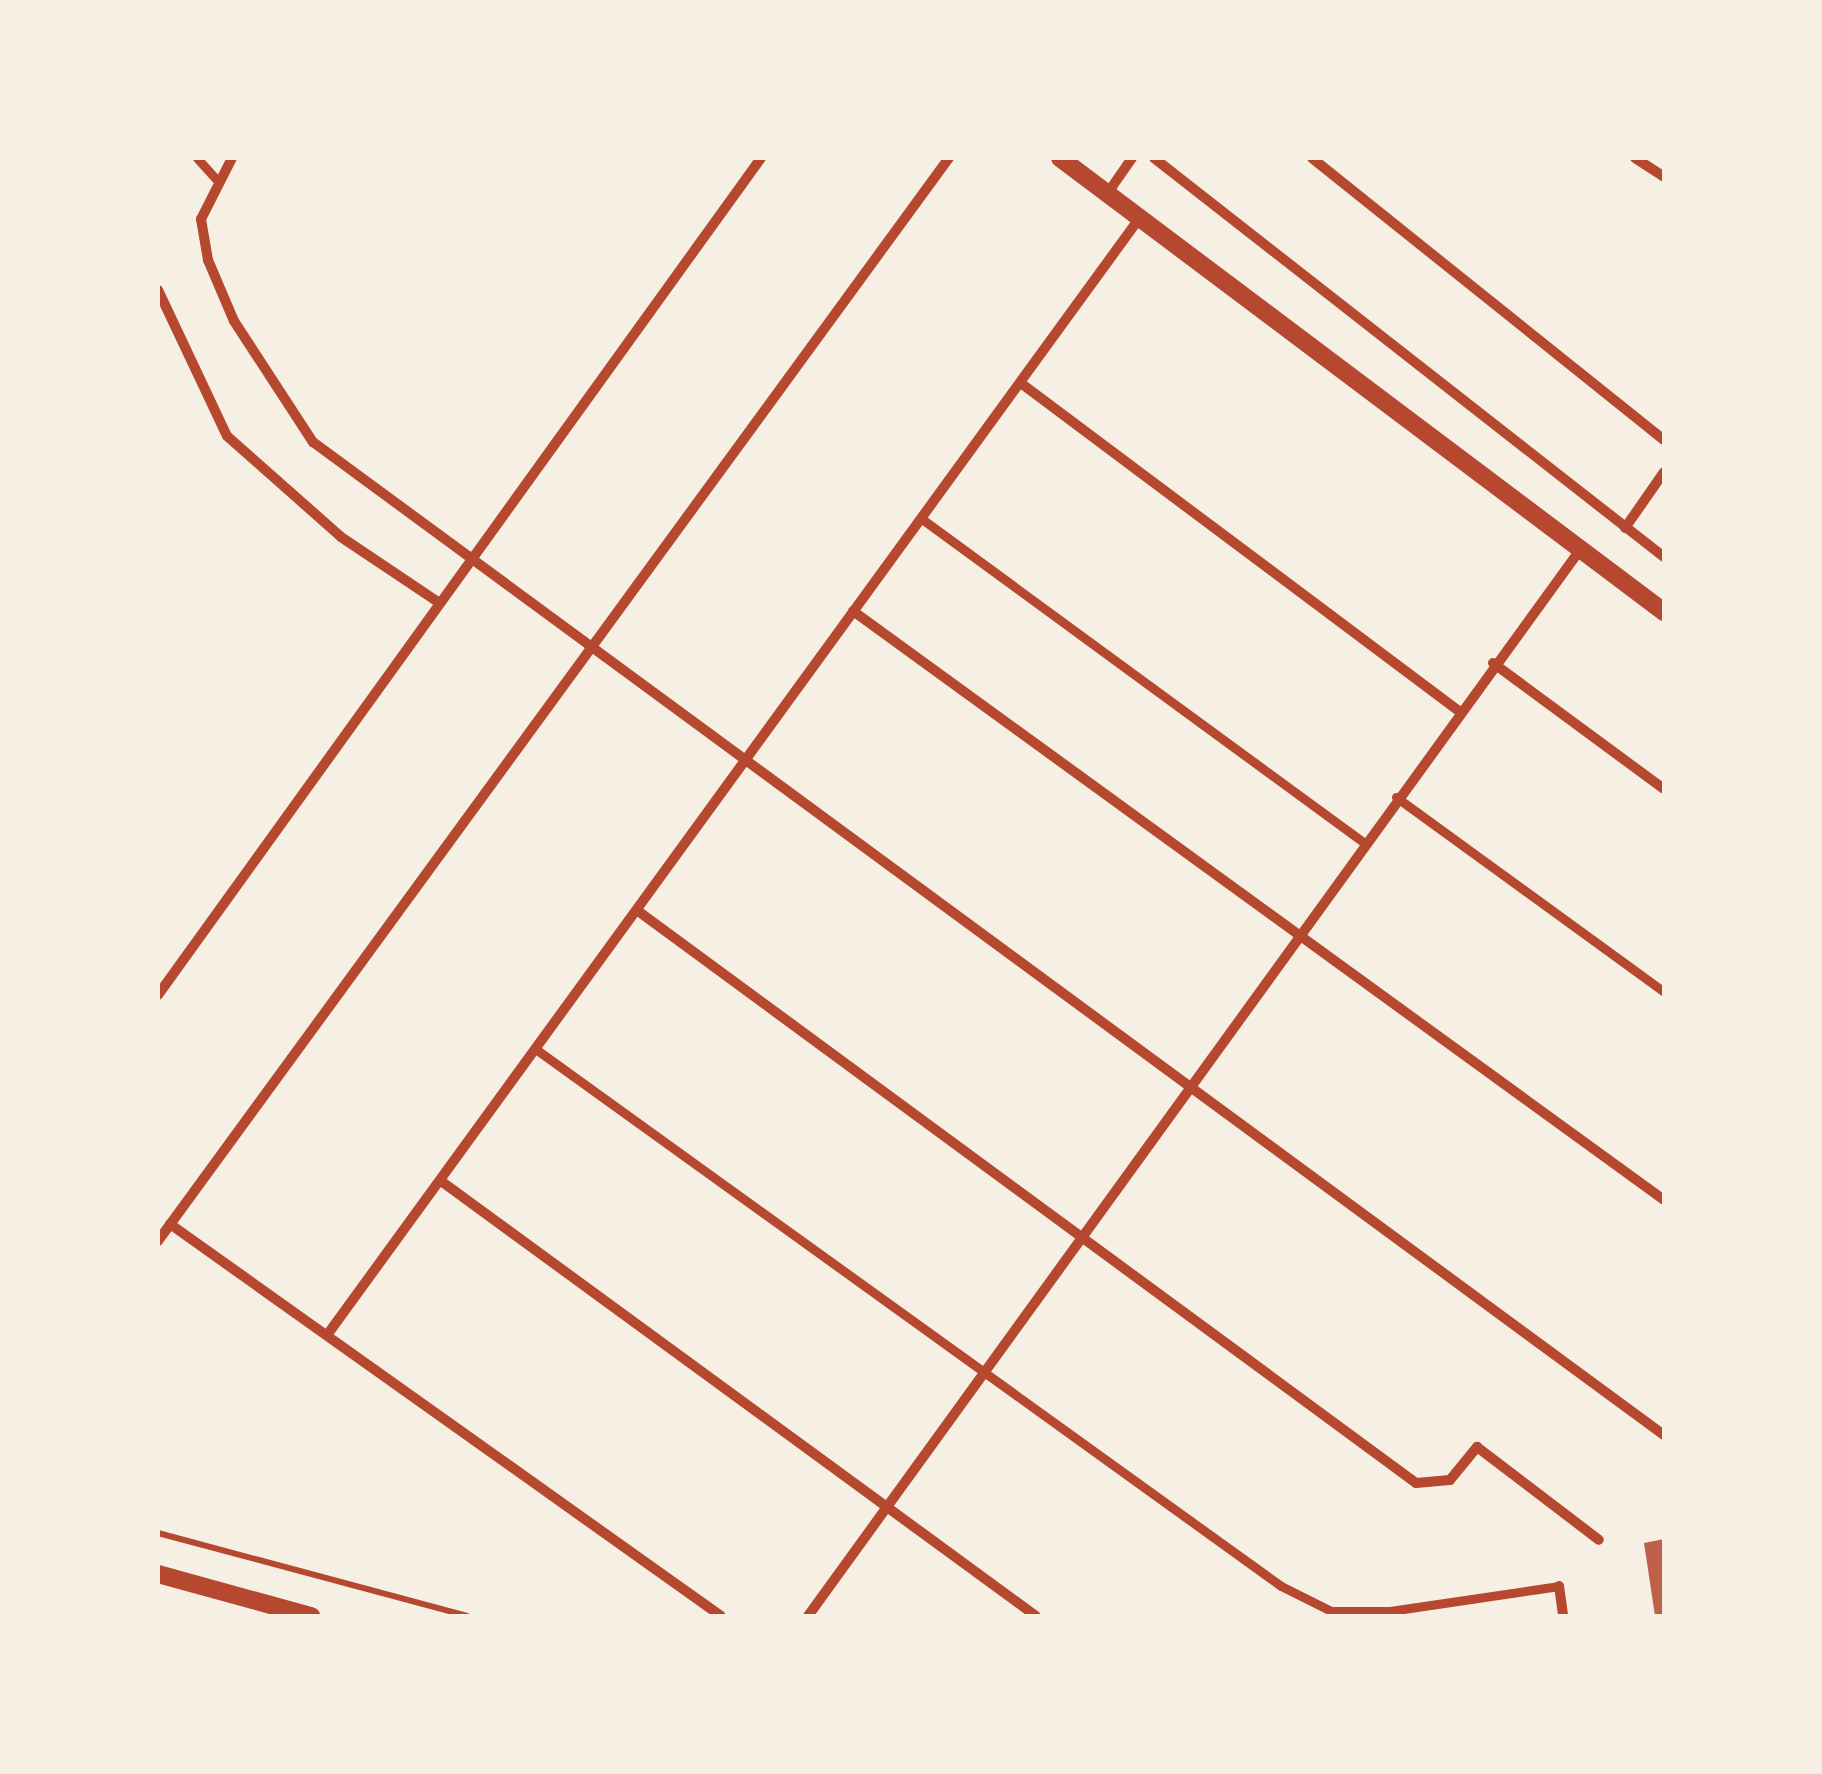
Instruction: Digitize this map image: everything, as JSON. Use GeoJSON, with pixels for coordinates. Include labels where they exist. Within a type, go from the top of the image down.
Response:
{"type":"FeatureCollection","features":[{"type":"Feature","properties":{"kind":"street"},"geometry":{"type":"LineString","coordinates":[[197,158],[216,180]]}},
{"type":"Feature","properties":{"kind":"street"},"geometry":{"type":"LineString","coordinates":[[232,158],[216,180],[201,219],[208,260],[282,403],[341,467],[1664,1435]]}},
{"type":"Feature","properties":{"kind":"street"},"geometry":{"type":"LineString","coordinates":[[158,994],[761,158]]}},
{"type":"Feature","properties":{"kind":"street"},"geometry":{"type":"LineString","coordinates":[[158,1241],[949,158]]}},
{"type":"Feature","properties":{"kind":"street"},"geometry":{"type":"LineString","coordinates":[[1060,158],[1664,612]]}},
{"type":"Feature","properties":{"kind":"street"},"geometry":{"type":"LineString","coordinates":[[1106,194],[1132,158]]}},
{"type":"Feature","properties":{"kind":"street"},"geometry":{"type":"LineString","coordinates":[[1154,158],[1664,558]]}},
{"type":"Feature","properties":{"kind":"street"},"geometry":{"type":"LineString","coordinates":[[1312,158],[1664,440]]}},
{"type":"Feature","properties":{"kind":"street"},"geometry":{"type":"LineString","coordinates":[[1635,158],[1664,177]]}},
{"type":"Feature","properties":{"kind":"street"},"geometry":{"type":"LineString","coordinates":[[330,1331],[1138,220]]}},
{"type":"Feature","properties":{"kind":"street"},"geometry":{"type":"LineString","coordinates":[[158,290],[227,436],[342,537],[438,602]]}},
{"type":"Feature","properties":{"kind":"street"},"geometry":{"type":"LineString","coordinates":[[1022,384],[1459,711]]}},
{"type":"Feature","properties":{"kind":"street"},"geometry":{"type":"LineString","coordinates":[[1625,528],[1664,472]]}},
{"type":"Feature","properties":{"kind":"street"},"geometry":{"type":"LineString","coordinates":[[922,519],[1363,842]]}},
{"type":"Feature","properties":{"kind":"street"},"geometry":{"type":"LineString","coordinates":[[808,1616],[1298,931],[1580,550]]}},
{"type":"Feature","properties":{"kind":"street"},"geometry":{"type":"LineString","coordinates":[[853,612],[1664,1200]]}},
{"type":"Feature","properties":{"kind":"street"},"geometry":{"type":"LineString","coordinates":[[1493,663],[1664,789]]}},
{"type":"Feature","properties":{"kind":"street"},"geometry":{"type":"LineString","coordinates":[[1396,797],[1664,992]]}},
{"type":"Feature","properties":{"kind":"street"},"geometry":{"type":"LineString","coordinates":[[638,911],[1076,1240],[1416,1483],[1450,1480],[1477,1447],[1598,1540]]}},
{"type":"Feature","properties":{"kind":"street"},"geometry":{"type":"LineString","coordinates":[[537,1050],[1281,1586],[1330,1610],[1559,1586],[1563,1616]]}},
{"type":"Feature","properties":{"kind":"street"},"geometry":{"type":"LineString","coordinates":[[441,1182],[1036,1616]]}},
{"type":"Feature","properties":{"kind":"street"},"geometry":{"type":"LineString","coordinates":[[170,1224],[330,1331],[720,1616]]}},
{"type":"Feature","properties":{"kind":"street"},"geometry":{"type":"LineString","coordinates":[[158,1574],[311,1616]]}},
{"type":"Feature","properties":{"kind":"path"},"geometry":{"type":"LineString","coordinates":[[158,1533],[468,1616]]}},
{"type":"Feature","properties":{"kind":"building"},"geometry":{"type":"Polygon","coordinates":[[[1664,1539],[1664,1616],[1655,1616],[1644,1543],[1664,1539]]]}}]}
